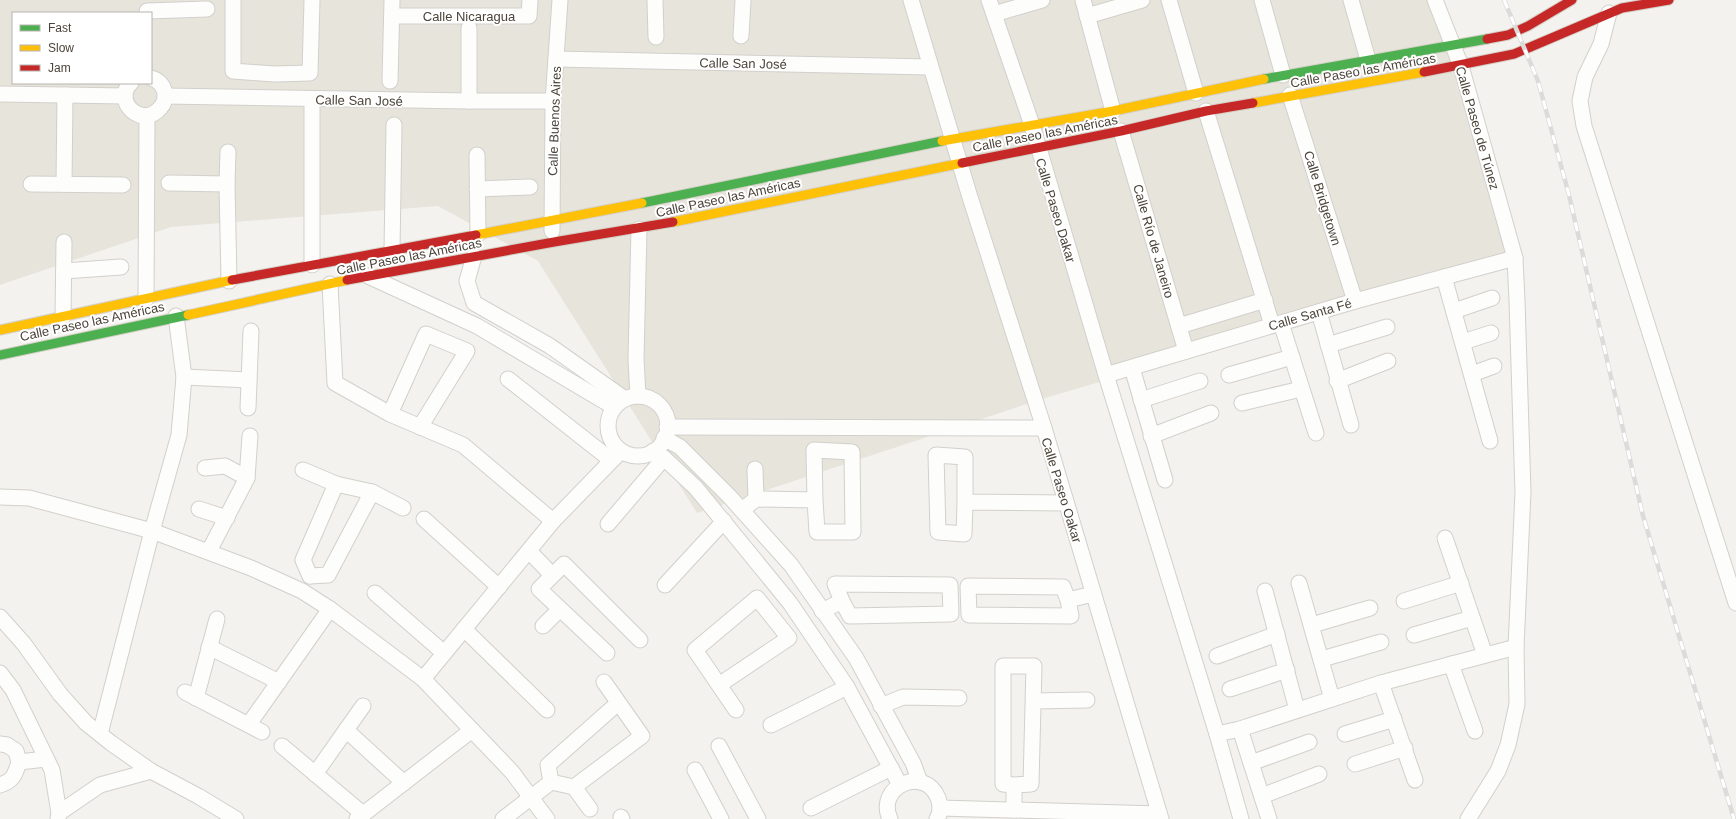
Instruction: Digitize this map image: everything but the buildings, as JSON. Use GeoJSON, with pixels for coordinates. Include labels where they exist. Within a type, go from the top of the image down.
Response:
{"type":"FeatureCollection","features":[{"type":"Feature","properties":{"kind":"street"},"geometry":{"type":"LineString","coordinates":[[233,0],[233,72],[274,74],[310,73],[312,0]]}},
{"type":"Feature","properties":{"kind":"street"},"geometry":{"type":"LineString","coordinates":[[390,81],[393,16],[392,0]]}},
{"type":"Feature","properties":{"kind":"street","name":"Calle Nicaragua"},"geometry":{"type":"LineString","coordinates":[[393,16],[530,16],[530,0]]}},
{"type":"Feature","properties":{"kind":"street","name":"Calle Buenos Aires"},"geometry":{"type":"LineString","coordinates":[[554,242],[552,220],[553,101],[560,0]]}},
{"type":"Feature","properties":{"kind":"street"},"geometry":{"type":"LineString","coordinates":[[655,0],[656,37]]}},
{"type":"Feature","properties":{"kind":"street"},"geometry":{"type":"LineString","coordinates":[[741,36],[742,0]]}},
{"type":"Feature","properties":{"kind":"street"},"geometry":{"type":"LineString","coordinates":[[911,0],[960,163]]}},
{"type":"Feature","properties":{"kind":"street"},"geometry":{"type":"LineString","coordinates":[[992,7],[1042,0]]}},
{"type":"Feature","properties":{"kind":"street"},"geometry":{"type":"LineString","coordinates":[[1083,0],[1113,111]]}},
{"type":"Feature","properties":{"kind":"street"},"geometry":{"type":"LineString","coordinates":[[1087,16],[1142,0]]}},
{"type":"Feature","properties":{"kind":"street"},"geometry":{"type":"LineString","coordinates":[[1168,0],[1196,93]]}},
{"type":"Feature","properties":{"kind":"street"},"geometry":{"type":"LineString","coordinates":[[1262,0],[1283,75]]}},
{"type":"Feature","properties":{"kind":"street"},"geometry":{"type":"LineString","coordinates":[[1351,0],[1368,60]]}},
{"type":"Feature","properties":{"kind":"street","name":"Calle Paseo de Túnez"},"geometry":{"type":"LineString","coordinates":[[1435,0],[1461,66],[1515,258],[1523,492],[1516,647],[1517,704],[1508,745],[1498,771],[1468,819]]}},
{"type":"Feature","properties":{"kind":"street"},"geometry":{"type":"LineString","coordinates":[[1503,46],[1532,36],[1572,0]]}},
{"type":"Feature","properties":{"kind":"street"},"geometry":{"type":"LineString","coordinates":[[1503,46],[1622,8],[1669,0]]}},
{"type":"Feature","properties":{"kind":"street","name":"Calle Paseo Dakar"},"geometry":{"type":"LineString","coordinates":[[992,7],[1032,125],[1106,376]]}},
{"type":"Feature","properties":{"kind":"street"},"geometry":{"type":"LineString","coordinates":[[147,8],[207,9]]}},
{"type":"Feature","properties":{"kind":"street"},"geometry":{"type":"LineString","coordinates":[[1609,13],[1601,44],[1585,77],[1580,101],[1584,126],[1736,603]]}},
{"type":"Feature","properties":{"kind":"street"},"geometry":{"type":"LineString","coordinates":[[469,28],[469,101]]}},
{"type":"Feature","properties":{"kind":"street","name":"Calle Paseo las Américas"},"geometry":{"type":"LineString","coordinates":[[0,355],[176,316],[288,281],[312,265],[605,211],[952,139],[1113,111],[1283,75],[1454,46],[1503,46]]}},
{"type":"Feature","properties":{"kind":"street","name":"Calle Paseo las Américas"},"geometry":{"type":"LineString","coordinates":[[0,330],[229,281],[288,281],[330,284],[474,256],[639,229],[1122,131],[1290,95],[1461,66],[1503,46]]}},
{"type":"Feature","properties":{"kind":"street","name":"Calle San José"},"geometry":{"type":"LineString","coordinates":[[556,59],[930,67]]}},
{"type":"Feature","properties":{"kind":"street"},"geometry":{"type":"LineString","coordinates":[[273,98],[274,74]]}},
{"type":"Feature","properties":{"kind":"street"},"geometry":{"type":"LineString","coordinates":[[0,94],[128,90],[128,107],[136,114],[146,116],[156,113],[163,106],[166,96],[163,86],[152,78]]}},
{"type":"Feature","properties":{"kind":"street"},"geometry":{"type":"LineString","coordinates":[[60,91],[64,184]]}},
{"type":"Feature","properties":{"kind":"street","name":"Calle Bridgetown"},"geometry":{"type":"LineString","coordinates":[[1290,95],[1355,301]]}},
{"type":"Feature","properties":{"kind":"street","name":"Calle San José"},"geometry":{"type":"LineString","coordinates":[[166,96],[553,101]]}},
{"type":"Feature","properties":{"kind":"street"},"geometry":{"type":"LineString","coordinates":[[312,99],[312,265]]}},
{"type":"Feature","properties":{"kind":"street"},"geometry":{"type":"LineString","coordinates":[[1206,112],[1265,300],[1292,357],[1316,433]]}},
{"type":"Feature","properties":{"kind":"street"},"geometry":{"type":"LineString","coordinates":[[146,116],[146,299]]}},
{"type":"Feature","properties":{"kind":"street"},"geometry":{"type":"LineString","coordinates":[[392,250],[394,126]]}},
{"type":"Feature","properties":{"kind":"street","name":"Calle Río de Janeiro"},"geometry":{"type":"LineString","coordinates":[[1122,131],[1186,351]]}},
{"type":"Feature","properties":{"kind":"street"},"geometry":{"type":"LineString","coordinates":[[228,152],[227,184],[229,281]]}},
{"type":"Feature","properties":{"kind":"street"},"geometry":{"type":"LineString","coordinates":[[477,155],[478,234]]}},
{"type":"Feature","properties":{"kind":"street","name":"Calle Paseo Oakar"},"geometry":{"type":"LineString","coordinates":[[960,163],[1044,428],[1160,816]]}},
{"type":"Feature","properties":{"kind":"street"},"geometry":{"type":"LineString","coordinates":[[169,183],[227,184]]}},
{"type":"Feature","properties":{"kind":"street"},"geometry":{"type":"LineString","coordinates":[[31,184],[123,185]]}},
{"type":"Feature","properties":{"kind":"street"},"geometry":{"type":"LineString","coordinates":[[477,188],[530,187]]}},
{"type":"Feature","properties":{"kind":"street"},"geometry":{"type":"LineString","coordinates":[[616,455],[608,430],[608,421],[626,401],[636,359],[639,229]]}},
{"type":"Feature","properties":{"kind":"street"},"geometry":{"type":"LineString","coordinates":[[63,317],[64,242]]}},
{"type":"Feature","properties":{"kind":"street"},"geometry":{"type":"LineString","coordinates":[[474,256],[467,281],[474,303],[550,346],[626,401]]}},
{"type":"Feature","properties":{"kind":"street","name":"Calle Santa Fé"},"geometry":{"type":"LineString","coordinates":[[1106,376],[1355,301],[1515,258]]}},
{"type":"Feature","properties":{"kind":"street"},"geometry":{"type":"LineString","coordinates":[[64,272],[121,267]]}},
{"type":"Feature","properties":{"kind":"street"},"geometry":{"type":"LineString","coordinates":[[368,276],[477,326],[626,401],[652,400],[658,404],[666,416],[666,432],[660,445],[659,454],[608,524]]}},
{"type":"Feature","properties":{"kind":"street"},"geometry":{"type":"LineString","coordinates":[[1444,277],[1490,441]]}},
{"type":"Feature","properties":{"kind":"street"},"geometry":{"type":"LineString","coordinates":[[330,284],[335,383],[390,414],[463,444],[554,521]]}},
{"type":"Feature","properties":{"kind":"street"},"geometry":{"type":"LineString","coordinates":[[1454,311],[1492,298]]}},
{"type":"Feature","properties":{"kind":"street"},"geometry":{"type":"LineString","coordinates":[[1179,326],[1265,300]]}},
{"type":"Feature","properties":{"kind":"street"},"geometry":{"type":"LineString","coordinates":[[1320,312],[1337,381],[1351,425]]}},
{"type":"Feature","properties":{"kind":"street"},"geometry":{"type":"LineString","coordinates":[[100,734],[152,531],[179,435],[184,377],[176,316]]}},
{"type":"Feature","properties":{"kind":"street"},"geometry":{"type":"LineString","coordinates":[[1328,345],[1387,328]]}},
{"type":"Feature","properties":{"kind":"street"},"geometry":{"type":"LineString","coordinates":[[248,408],[251,331]]}},
{"type":"Feature","properties":{"kind":"street"},"geometry":{"type":"LineString","coordinates":[[1463,342],[1491,332]]}},
{"type":"Feature","properties":{"kind":"street"},"geometry":{"type":"LineString","coordinates":[[390,414],[426,334],[467,351],[420,427]]}},
{"type":"Feature","properties":{"kind":"street"},"geometry":{"type":"LineString","coordinates":[[1229,375],[1292,357]]}},
{"type":"Feature","properties":{"kind":"street"},"geometry":{"type":"LineString","coordinates":[[1337,381],[1388,361]]}},
{"type":"Feature","properties":{"kind":"street"},"geometry":{"type":"LineString","coordinates":[[1472,374],[1494,366]]}},
{"type":"Feature","properties":{"kind":"street"},"geometry":{"type":"LineString","coordinates":[[1132,368],[1165,480]]}},
{"type":"Feature","properties":{"kind":"street"},"geometry":{"type":"LineString","coordinates":[[1106,376],[1217,734],[1240,819]]}},
{"type":"Feature","properties":{"kind":"street"},"geometry":{"type":"LineString","coordinates":[[184,377],[249,380]]}},
{"type":"Feature","properties":{"kind":"street"},"geometry":{"type":"LineString","coordinates":[[508,378],[616,455],[659,454],[696,488],[790,603],[848,687],[900,786]]}},
{"type":"Feature","properties":{"kind":"street"},"geometry":{"type":"LineString","coordinates":[[1141,400],[1200,381]]}},
{"type":"Feature","properties":{"kind":"street"},"geometry":{"type":"LineString","coordinates":[[1242,404],[1301,389]]}},
{"type":"Feature","properties":{"kind":"street"},"geometry":{"type":"LineString","coordinates":[[1151,436],[1211,413]]}},
{"type":"Feature","properties":{"kind":"street"},"geometry":{"type":"LineString","coordinates":[[666,432],[1044,428]]}},
{"type":"Feature","properties":{"kind":"street"},"geometry":{"type":"LineString","coordinates":[[666,432],[742,510],[790,565],[856,658],[913,763],[920,782]]}},
{"type":"Feature","properties":{"kind":"street"},"geometry":{"type":"LineString","coordinates":[[209,551],[247,478],[250,436]]}},
{"type":"Feature","properties":{"kind":"street"},"geometry":{"type":"LineString","coordinates":[[814,450],[852,452],[854,532],[816,532],[815,500],[814,450]]}},
{"type":"Feature","properties":{"kind":"street"},"geometry":{"type":"LineString","coordinates":[[423,679],[554,521],[616,455]]}},
{"type":"Feature","properties":{"kind":"street"},"geometry":{"type":"LineString","coordinates":[[936,455],[965,457],[965,502],[964,534],[938,532],[936,455]]}},
{"type":"Feature","properties":{"kind":"street"},"geometry":{"type":"LineString","coordinates":[[205,468],[225,466],[247,478]]}},
{"type":"Feature","properties":{"kind":"street"},"geometry":{"type":"LineString","coordinates":[[755,469],[756,499]]}},
{"type":"Feature","properties":{"kind":"street"},"geometry":{"type":"LineString","coordinates":[[303,470],[336,484],[372,492],[403,508]]}},
{"type":"Feature","properties":{"kind":"street"},"geometry":{"type":"LineString","coordinates":[[310,576],[303,560],[336,484]]}},
{"type":"Feature","properties":{"kind":"street"},"geometry":{"type":"LineString","coordinates":[[310,576],[328,575],[372,492]]}},
{"type":"Feature","properties":{"kind":"street"},"geometry":{"type":"LineString","coordinates":[[0,497],[29,498],[152,531],[209,551],[251,568],[302,592],[330,609],[423,679],[512,772],[547,819]]}},
{"type":"Feature","properties":{"kind":"street"},"geometry":{"type":"LineString","coordinates":[[742,510],[756,499],[815,500]]}},
{"type":"Feature","properties":{"kind":"street"},"geometry":{"type":"LineString","coordinates":[[965,502],[1066,503]]}},
{"type":"Feature","properties":{"kind":"street"},"geometry":{"type":"LineString","coordinates":[[199,509],[226,518]]}},
{"type":"Feature","properties":{"kind":"street"},"geometry":{"type":"LineString","coordinates":[[424,519],[499,587]]}},
{"type":"Feature","properties":{"kind":"street"},"geometry":{"type":"LineString","coordinates":[[665,585],[724,521]]}},
{"type":"Feature","properties":{"kind":"street"},"geometry":{"type":"LineString","coordinates":[[1445,538],[1485,655]]}},
{"type":"Feature","properties":{"kind":"street"},"geometry":{"type":"LineString","coordinates":[[529,552],[552,575]]}},
{"type":"Feature","properties":{"kind":"street"},"geometry":{"type":"LineString","coordinates":[[607,653],[539,589],[564,564],[640,640]]}},
{"type":"Feature","properties":{"kind":"street"},"geometry":{"type":"LineString","coordinates":[[302,592],[310,576]]}},
{"type":"Feature","properties":{"kind":"street"},"geometry":{"type":"LineString","coordinates":[[1299,583],[1322,659],[1332,699]]}},
{"type":"Feature","properties":{"kind":"street"},"geometry":{"type":"LineString","coordinates":[[1404,601],[1461,583]]}},
{"type":"Feature","properties":{"kind":"street"},"geometry":{"type":"LineString","coordinates":[[835,584],[950,585],[951,614],[850,616],[842,601],[835,584]]}},
{"type":"Feature","properties":{"kind":"street"},"geometry":{"type":"LineString","coordinates":[[968,586],[1063,587],[1068,600],[1071,616],[969,615],[968,586]]}},
{"type":"Feature","properties":{"kind":"street"},"geometry":{"type":"LineString","coordinates":[[1265,591],[1297,710]]}},
{"type":"Feature","properties":{"kind":"street"},"geometry":{"type":"LineString","coordinates":[[375,593],[444,653]]}},
{"type":"Feature","properties":{"kind":"street"},"geometry":{"type":"LineString","coordinates":[[1068,600],[1093,594]]}},
{"type":"Feature","properties":{"kind":"street"},"geometry":{"type":"LineString","coordinates":[[719,685],[788,638],[757,598],[695,650],[736,710]]}},
{"type":"Feature","properties":{"kind":"street"},"geometry":{"type":"LineString","coordinates":[[822,611],[842,601]]}},
{"type":"Feature","properties":{"kind":"street"},"geometry":{"type":"LineString","coordinates":[[771,616],[790,603]]}},
{"type":"Feature","properties":{"kind":"street"},"geometry":{"type":"LineString","coordinates":[[1312,625],[1370,608]]}},
{"type":"Feature","properties":{"kind":"street"},"geometry":{"type":"LineString","coordinates":[[249,724],[330,609]]}},
{"type":"Feature","properties":{"kind":"street"},"geometry":{"type":"LineString","coordinates":[[543,626],[560,609]]}},
{"type":"Feature","properties":{"kind":"street"},"geometry":{"type":"LineString","coordinates":[[0,617],[24,644],[60,694],[86,723],[151,771],[198,796],[236,819]]}},
{"type":"Feature","properties":{"kind":"street"},"geometry":{"type":"LineString","coordinates":[[1414,635],[1472,618]]}},
{"type":"Feature","properties":{"kind":"street"},"geometry":{"type":"LineString","coordinates":[[217,619],[209,647],[191,695],[262,732]]}},
{"type":"Feature","properties":{"kind":"street"},"geometry":{"type":"LineString","coordinates":[[464,629],[547,710]]}},
{"type":"Feature","properties":{"kind":"street"},"geometry":{"type":"LineString","coordinates":[[1217,656],[1277,634]]}},
{"type":"Feature","properties":{"kind":"street"},"geometry":{"type":"LineString","coordinates":[[1322,659],[1381,642]]}},
{"type":"Feature","properties":{"kind":"street"},"geometry":{"type":"LineString","coordinates":[[209,647],[279,682]]}},
{"type":"Feature","properties":{"kind":"street"},"geometry":{"type":"LineString","coordinates":[[1217,734],[1240,729],[1381,683],[1516,647]]}},
{"type":"Feature","properties":{"kind":"street"},"geometry":{"type":"LineString","coordinates":[[1451,664],[1475,731]]}},
{"type":"Feature","properties":{"kind":"street"},"geometry":{"type":"LineString","coordinates":[[1003,666],[1034,666],[1031,784],[1014,785],[1003,784],[1003,666]]}},
{"type":"Feature","properties":{"kind":"street"},"geometry":{"type":"LineString","coordinates":[[1230,689],[1287,670]]}},
{"type":"Feature","properties":{"kind":"street"},"geometry":{"type":"LineString","coordinates":[[0,673],[13,690],[52,770],[58,816],[100,785],[151,771]]}},
{"type":"Feature","properties":{"kind":"street"},"geometry":{"type":"LineString","coordinates":[[574,787],[642,736],[604,682]]}},
{"type":"Feature","properties":{"kind":"street"},"geometry":{"type":"LineString","coordinates":[[1381,683],[1415,780]]}},
{"type":"Feature","properties":{"kind":"street"},"geometry":{"type":"LineString","coordinates":[[771,725],[848,687]]}},
{"type":"Feature","properties":{"kind":"street"},"geometry":{"type":"LineString","coordinates":[[882,706],[902,697],[959,698]]}},
{"type":"Feature","properties":{"kind":"street"},"geometry":{"type":"LineString","coordinates":[[1034,701],[1087,700]]}},
{"type":"Feature","properties":{"kind":"street"},"geometry":{"type":"LineString","coordinates":[[550,782],[548,765],[618,702]]}},
{"type":"Feature","properties":{"kind":"street"},"geometry":{"type":"LineString","coordinates":[[315,774],[364,706]]}},
{"type":"Feature","properties":{"kind":"street"},"geometry":{"type":"LineString","coordinates":[[1345,734],[1394,719]]}},
{"type":"Feature","properties":{"kind":"street"},"geometry":{"type":"LineString","coordinates":[[1240,729],[1269,819]]}},
{"type":"Feature","properties":{"kind":"street"},"geometry":{"type":"LineString","coordinates":[[346,730],[404,783]]}},
{"type":"Feature","properties":{"kind":"street"},"geometry":{"type":"LineString","coordinates":[[282,746],[315,774],[360,817],[472,730]]}},
{"type":"Feature","properties":{"kind":"street"},"geometry":{"type":"LineString","coordinates":[[1251,763],[1310,742]]}},
{"type":"Feature","properties":{"kind":"street"},"geometry":{"type":"LineString","coordinates":[[0,744],[7,745],[16,751],[19,762],[16,772],[9,782],[0,785]]}},
{"type":"Feature","properties":{"kind":"street"},"geometry":{"type":"LineString","coordinates":[[719,746],[758,819]]}},
{"type":"Feature","properties":{"kind":"street"},"geometry":{"type":"LineString","coordinates":[[1355,764],[1405,748]]}},
{"type":"Feature","properties":{"kind":"street"},"geometry":{"type":"LineString","coordinates":[[19,762],[46,759]]}},
{"type":"Feature","properties":{"kind":"street"},"geometry":{"type":"LineString","coordinates":[[811,808],[891,768]]}},
{"type":"Feature","properties":{"kind":"street"},"geometry":{"type":"LineString","coordinates":[[695,770],[721,819]]}},
{"type":"Feature","properties":{"kind":"street"},"geometry":{"type":"LineString","coordinates":[[1262,796],[1319,774]]}},
{"type":"Feature","properties":{"kind":"street"},"geometry":{"type":"LineString","coordinates":[[887,818],[890,796],[900,786],[913,781],[920,782],[932,789],[937,794],[939,814],[1014,810],[1160,816]]}},
{"type":"Feature","properties":{"kind":"street"},"geometry":{"type":"LineString","coordinates":[[550,782],[574,787],[590,809]]}},
{"type":"Feature","properties":{"kind":"street"},"geometry":{"type":"LineString","coordinates":[[503,819],[532,798],[550,782]]}},
{"type":"Feature","properties":{"kind":"street"},"geometry":{"type":"LineString","coordinates":[[1014,785],[1014,810]]}},
{"type":"Feature","properties":{"kind":"shaded area"},"geometry":{"type":"Polygon","coordinates":[[[0,0],[1433,0],[1509,262],[1045,398],[697,513],[538,261],[438,206],[171,227],[0,285],[0,0]]]}},
{"type":"Feature","properties":{"kind":"railway"},"geometry":{"type":"LineString","coordinates":[[1504,0],[1538,81],[1569,195],[1643,516],[1734,819]]}},
{"type":"Feature","properties":{"kind":"traffic: fast"},"geometry":{"type":"LineString","coordinates":[[1264,79],[1487,39]]}},
{"type":"Feature","properties":{"kind":"traffic: fast"},"geometry":{"type":"LineString","coordinates":[[642,203],[942,141]]}},
{"type":"Feature","properties":{"kind":"traffic: fast"},"geometry":{"type":"LineString","coordinates":[[0,355],[188,315]]}},
{"type":"Feature","properties":{"kind":"traffic: slow"},"geometry":{"type":"LineString","coordinates":[[1253,103],[1424,72]]}},
{"type":"Feature","properties":{"kind":"traffic: slow"},"geometry":{"type":"LineString","coordinates":[[942,141],[1113,111],[1264,79]]}},
{"type":"Feature","properties":{"kind":"traffic: slow"},"geometry":{"type":"LineString","coordinates":[[673,222],[962,163]]}},
{"type":"Feature","properties":{"kind":"traffic: slow"},"geometry":{"type":"LineString","coordinates":[[476,235],[642,203]]}},
{"type":"Feature","properties":{"kind":"traffic: slow"},"geometry":{"type":"LineString","coordinates":[[0,330],[232,280]]}},
{"type":"Feature","properties":{"kind":"traffic: slow"},"geometry":{"type":"LineString","coordinates":[[188,315],[347,280]]}},
{"type":"Feature","properties":{"kind":"traffic: jam"},"geometry":{"type":"LineString","coordinates":[[1487,39],[1508,35],[1528,26],[1572,0]]}},
{"type":"Feature","properties":{"kind":"traffic: jam"},"geometry":{"type":"LineString","coordinates":[[1424,72],[1514,54],[1622,8],[1669,0]]}},
{"type":"Feature","properties":{"kind":"traffic: jam"},"geometry":{"type":"LineString","coordinates":[[962,163],[1121,131],[1206,111],[1253,103]]}},
{"type":"Feature","properties":{"kind":"traffic: jam"},"geometry":{"type":"LineString","coordinates":[[347,280],[673,222]]}},
{"type":"Feature","properties":{"kind":"traffic: jam"},"geometry":{"type":"LineString","coordinates":[[232,280],[476,235]]}}]}
